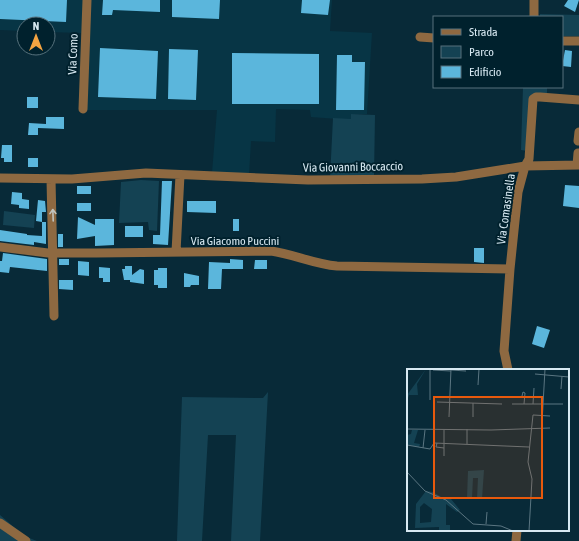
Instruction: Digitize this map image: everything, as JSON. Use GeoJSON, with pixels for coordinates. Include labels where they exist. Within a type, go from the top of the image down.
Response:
{"type":"FeatureCollection","features":[{"type":"Feature","properties":{"kind":"street","name":"Via Como"},"geometry":{"type":"LineString","coordinates":[[83,109],[87,0]]}},
{"type":"Feature","properties":{"kind":"street"},"geometry":{"type":"LineString","coordinates":[[534,0],[534,16]]}},
{"type":"Feature","properties":{"kind":"street"},"geometry":{"type":"LineString","coordinates":[[420,37],[433,38]]}},
{"type":"Feature","properties":{"kind":"street"},"geometry":{"type":"LineString","coordinates":[[563,41],[579,41]]}},
{"type":"Feature","properties":{"kind":"street","name":"Via Comasinella"},"geometry":{"type":"LineString","coordinates":[[508,369],[504,351],[510,269],[518,192],[525,166],[529,159],[534,98],[579,100]]}},
{"type":"Feature","properties":{"kind":"street"},"geometry":{"type":"LineString","coordinates":[[578,141],[579,132]]}},
{"type":"Feature","properties":{"kind":"street"},"geometry":{"type":"LineString","coordinates":[[578,153],[578,165]]}},
{"type":"Feature","properties":{"kind":"street","name":"Via Giovanni Boccaccio"},"geometry":{"type":"LineString","coordinates":[[0,178],[72,179],[137,173],[308,180],[422,179],[456,177],[525,166],[578,165]]}},
{"type":"Feature","properties":{"kind":"street"},"geometry":{"type":"LineString","coordinates":[[176,252],[180,175]]}},
{"type":"Feature","properties":{"kind":"street"},"geometry":{"type":"LineString","coordinates":[[52,178],[54,316]]}},
{"type":"Feature","properties":{"kind":"street","name":"Via Giacomo Puccini"},"geometry":{"type":"LineString","coordinates":[[0,247],[48,252],[96,253],[271,251],[337,266],[510,269]]}},
{"type":"Feature","properties":{"kind":"street"},"geometry":{"type":"LineString","coordinates":[[0,523],[26,541]]}},
{"type":"Feature","properties":{"kind":"street"},"geometry":{"type":"LineString","coordinates":[[516,541],[517,531]]}},
{"type":"Feature","properties":{"kind":"shaded area"},"geometry":{"type":"Polygon","coordinates":[[[0,0],[332,0],[330,31],[372,33],[367,114],[351,114],[351,120],[311,117],[310,110],[276,109],[275,142],[251,141],[249,175],[212,173],[217,110],[79,110],[81,33],[56,32],[56,16],[16,16],[16,31],[0,30],[0,0]]]}},
{"type":"Feature","properties":{"kind":"green space"},"geometry":{"type":"Polygon","coordinates":[[[540,14],[579,15],[579,36],[563,36],[563,16],[540,16],[540,14]]]}},
{"type":"Feature","properties":{"kind":"green space"},"geometry":{"type":"Polygon","coordinates":[[[523,88],[547,88],[547,95],[534,94],[528,151],[521,150],[523,88]]]}},
{"type":"Feature","properties":{"kind":"green space"},"geometry":{"type":"Polygon","coordinates":[[[351,114],[375,115],[374,176],[330,178],[333,118],[351,119],[351,114]]]}},
{"type":"Feature","properties":{"kind":"green space"},"geometry":{"type":"Polygon","coordinates":[[[141,180],[159,181],[157,231],[149,230],[148,222],[119,223],[121,182],[141,180]]]}},
{"type":"Feature","properties":{"kind":"green space"},"geometry":{"type":"Polygon","coordinates":[[[4,211],[35,215],[34,228],[3,225],[4,211]]]}},
{"type":"Feature","properties":{"kind":"green space"},"geometry":{"type":"Polygon","coordinates":[[[268,392],[260,541],[231,541],[236,435],[208,435],[202,541],[177,541],[182,397],[263,398],[268,392]]]}},
{"type":"Feature","properties":{"kind":"green space"},"geometry":{"type":"Polygon","coordinates":[[[0,515],[24,536],[37,541],[0,541],[0,515]]]}},
{"type":"Feature","properties":{"kind":"building"},"geometry":{"type":"Polygon","coordinates":[[[0,0],[67,0],[66,22],[56,22],[56,16],[16,16],[16,20],[0,19],[0,0]]]}},
{"type":"Feature","properties":{"kind":"building"},"geometry":{"type":"Polygon","coordinates":[[[103,0],[160,0],[160,12],[113,10],[112,15],[102,15],[103,0]]]}},
{"type":"Feature","properties":{"kind":"building"},"geometry":{"type":"Polygon","coordinates":[[[172,0],[220,0],[219,19],[172,17],[172,0]]]}},
{"type":"Feature","properties":{"kind":"building"},"geometry":{"type":"Polygon","coordinates":[[[302,0],[330,0],[328,15],[301,13],[302,0]]]}},
{"type":"Feature","properties":{"kind":"building"},"geometry":{"type":"Polygon","coordinates":[[[568,0],[579,0],[575,12],[564,6],[568,0]]]}},
{"type":"Feature","properties":{"kind":"building"},"geometry":{"type":"Polygon","coordinates":[[[100,48],[158,51],[156,99],[98,97],[100,48]]]}},
{"type":"Feature","properties":{"kind":"building"},"geometry":{"type":"Polygon","coordinates":[[[169,49],[198,50],[196,100],[168,99],[169,49]]]}},
{"type":"Feature","properties":{"kind":"building"},"geometry":{"type":"Polygon","coordinates":[[[565,50],[572,51],[571,67],[563,66],[565,50]]]}},
{"type":"Feature","properties":{"kind":"building"},"geometry":{"type":"Polygon","coordinates":[[[232,53],[319,54],[319,104],[232,104],[232,53]]]}},
{"type":"Feature","properties":{"kind":"building"},"geometry":{"type":"Polygon","coordinates":[[[337,55],[352,55],[352,62],[365,62],[364,110],[336,110],[337,55]]]}},
{"type":"Feature","properties":{"kind":"building"},"geometry":{"type":"Polygon","coordinates":[[[27,97],[38,97],[38,108],[27,108],[27,97]]]}},
{"type":"Feature","properties":{"kind":"building"},"geometry":{"type":"Polygon","coordinates":[[[46,117],[64,117],[64,129],[38,128],[38,135],[28,135],[29,123],[46,124],[46,117]]]}},
{"type":"Feature","properties":{"kind":"building"},"geometry":{"type":"Polygon","coordinates":[[[2,145],[12,145],[12,162],[4,162],[4,158],[1,158],[2,145]]]}},
{"type":"Feature","properties":{"kind":"building"},"geometry":{"type":"Polygon","coordinates":[[[28,158],[38,158],[38,167],[28,167],[28,158]]]}},
{"type":"Feature","properties":{"kind":"building"},"geometry":{"type":"Polygon","coordinates":[[[162,181],[172,181],[168,245],[153,244],[153,235],[160,235],[162,181]]]}},
{"type":"Feature","properties":{"kind":"building"},"geometry":{"type":"Polygon","coordinates":[[[565,185],[579,186],[579,208],[563,206],[565,185]]]}},
{"type":"Feature","properties":{"kind":"building"},"geometry":{"type":"Polygon","coordinates":[[[77,186],[91,186],[91,194],[77,194],[77,186]]]}},
{"type":"Feature","properties":{"kind":"building"},"geometry":{"type":"Polygon","coordinates":[[[12,192],[22,193],[22,199],[29,200],[29,209],[19,208],[19,205],[11,204],[12,192]]]}},
{"type":"Feature","properties":{"kind":"building"},"geometry":{"type":"Polygon","coordinates":[[[38,200],[45,201],[46,212],[42,212],[42,222],[36,221],[38,200]]]}},
{"type":"Feature","properties":{"kind":"building"},"geometry":{"type":"Polygon","coordinates":[[[187,201],[216,201],[216,213],[187,212],[187,201]]]}},
{"type":"Feature","properties":{"kind":"building"},"geometry":{"type":"Polygon","coordinates":[[[77,203],[91,203],[91,211],[77,211],[77,203]]]}},
{"type":"Feature","properties":{"kind":"building"},"geometry":{"type":"Polygon","coordinates":[[[78,217],[95,225],[95,219],[114,219],[114,245],[95,246],[95,236],[77,239],[78,217]]]}},
{"type":"Feature","properties":{"kind":"building"},"geometry":{"type":"Polygon","coordinates":[[[233,219],[239,219],[239,231],[233,231],[233,219]]]}},
{"type":"Feature","properties":{"kind":"building"},"geometry":{"type":"Polygon","coordinates":[[[42,222],[46,222],[46,244],[34,242],[34,245],[0,241],[0,230],[42,236],[42,222]]]}},
{"type":"Feature","properties":{"kind":"building"},"geometry":{"type":"Polygon","coordinates":[[[125,226],[143,226],[143,237],[125,237],[125,226]]]}},
{"type":"Feature","properties":{"kind":"building"},"geometry":{"type":"Polygon","coordinates":[[[58,234],[63,234],[63,247],[58,247],[58,234]]]}},
{"type":"Feature","properties":{"kind":"building"},"geometry":{"type":"Polygon","coordinates":[[[474,248],[484,248],[484,263],[474,262],[474,248]]]}},
{"type":"Feature","properties":{"kind":"building"},"geometry":{"type":"Polygon","coordinates":[[[3,253],[47,259],[47,271],[10,267],[9,273],[0,272],[0,261],[2,261],[3,253]]]}},
{"type":"Feature","properties":{"kind":"building"},"geometry":{"type":"Polygon","coordinates":[[[59,259],[69,259],[69,265],[59,265],[59,259]]]}},
{"type":"Feature","properties":{"kind":"building"},"geometry":{"type":"Polygon","coordinates":[[[230,259],[243,260],[243,269],[222,269],[221,289],[208,289],[209,262],[230,263],[230,259]]]}},
{"type":"Feature","properties":{"kind":"building"},"geometry":{"type":"Polygon","coordinates":[[[255,260],[267,260],[267,269],[254,269],[255,260]]]}},
{"type":"Feature","properties":{"kind":"building"},"geometry":{"type":"Polygon","coordinates":[[[78,261],[89,262],[89,276],[78,275],[78,261]]]}},
{"type":"Feature","properties":{"kind":"building"},"geometry":{"type":"Polygon","coordinates":[[[125,266],[132,266],[132,275],[140,269],[144,270],[144,284],[124,280],[122,269],[125,269],[125,266]]]}},
{"type":"Feature","properties":{"kind":"building"},"geometry":{"type":"Polygon","coordinates":[[[99,267],[110,268],[110,282],[103,282],[103,278],[99,278],[99,267]]]}},
{"type":"Feature","properties":{"kind":"building"},"geometry":{"type":"Polygon","coordinates":[[[158,268],[167,268],[167,288],[158,288],[158,285],[154,285],[154,270],[158,270],[158,268]]]}},
{"type":"Feature","properties":{"kind":"building"},"geometry":{"type":"Polygon","coordinates":[[[184,273],[199,276],[199,285],[184,287],[184,273]]]}},
{"type":"Feature","properties":{"kind":"building"},"geometry":{"type":"Polygon","coordinates":[[[59,280],[73,280],[73,290],[59,289],[59,280]]]}},
{"type":"Feature","properties":{"kind":"building"},"geometry":{"type":"Polygon","coordinates":[[[537,326],[550,330],[544,348],[532,344],[537,326]]]}}]}
